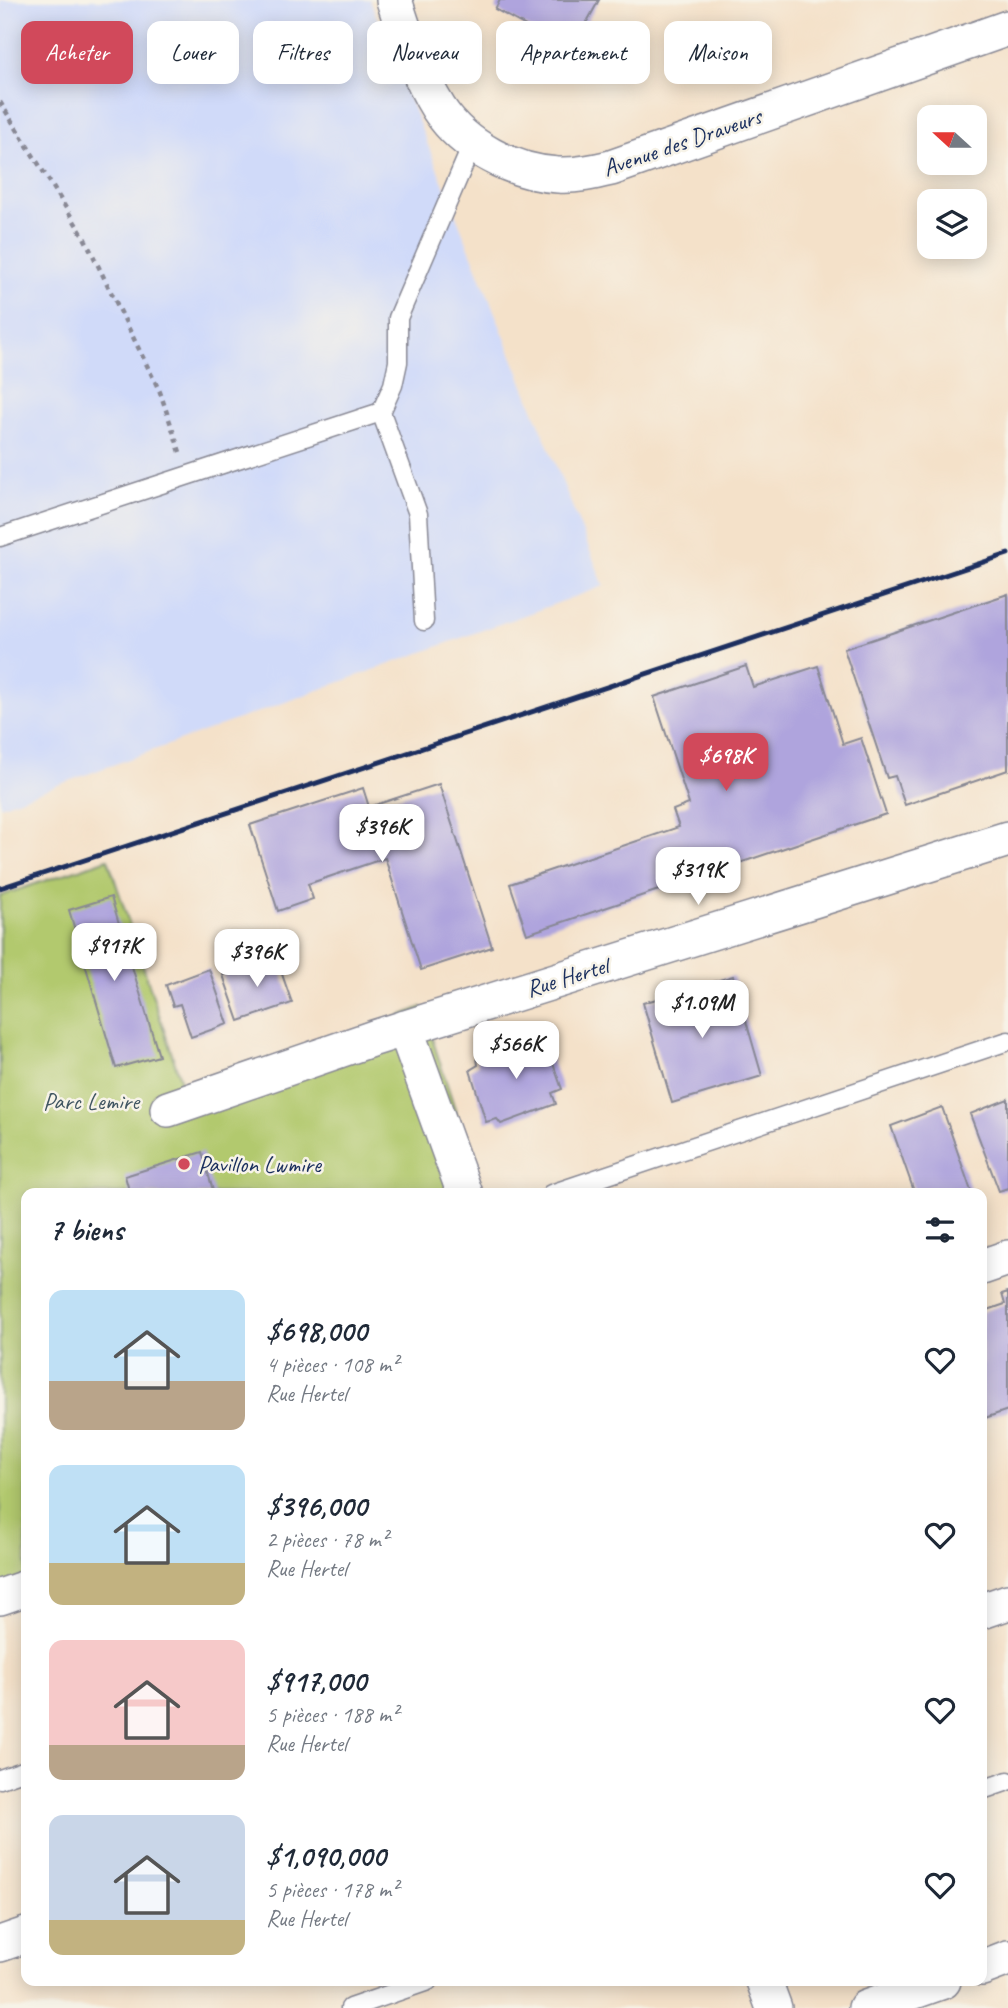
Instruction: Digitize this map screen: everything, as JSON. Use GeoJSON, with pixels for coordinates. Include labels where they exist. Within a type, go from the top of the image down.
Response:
{"type":"FeatureCollection","features":[{"type":"Feature","properties":{"kind":"street","name":"Avenue des Draveurs"},"geometry":{"type":"LineString","coordinates":[[394,0],[418,69],[446,118],[473,143],[507,163],[530,171],[555,175],[591,173],[647,156],[1008,28]]}},
{"type":"Feature","properties":{"kind":"street","name":"Rue Hertel"},"geometry":{"type":"LineString","coordinates":[[168,1109],[405,1028],[1008,839]]}},
{"type":"Feature","properties":{"kind":"street"},"geometry":{"type":"LineString","coordinates":[[405,1028],[463,1188]]}},
{"type":"Feature","properties":{"kind":"street"},"geometry":{"type":"LineString","coordinates":[[987,1265],[1008,1258]]}},
{"type":"Feature","properties":{"kind":"street"},"geometry":{"type":"LineString","coordinates":[[0,1597],[21,1590]]}},
{"type":"Feature","properties":{"kind":"street"},"geometry":{"type":"LineString","coordinates":[[987,1609],[1008,1602]]}},
{"type":"Feature","properties":{"kind":"street"},"geometry":{"type":"LineString","coordinates":[[0,1944],[21,1937]]}},
{"type":"Feature","properties":{"kind":"street"},"geometry":{"type":"LineString","coordinates":[[987,1966],[1008,1958]]}},
{"type":"Feature","properties":{"kind":"street"},"geometry":{"type":"LineString","coordinates":[[766,1986],[774,2008]]}},
{"type":"Feature","properties":{"kind":"street"},"geometry":{"type":"LineString","coordinates":[[866,2008],[929,1986]]}},
{"type":"Feature","properties":{"kind":"lane"},"geometry":{"type":"LineString","coordinates":[[424,621],[418,514],[381,412],[393,385],[398,362],[398,318],[473,143]]}},
{"type":"Feature","properties":{"kind":"lane"},"geometry":{"type":"LineString","coordinates":[[0,537],[381,412]]}},
{"type":"Feature","properties":{"kind":"lane"},"geometry":{"type":"LineString","coordinates":[[569,1188],[1008,1041]]}},
{"type":"Feature","properties":{"kind":"lane"},"geometry":{"type":"LineString","coordinates":[[0,1779],[21,1772]]}},
{"type":"Feature","properties":{"kind":"lane"},"geometry":{"type":"LineString","coordinates":[[987,1788],[1008,1781]]}},
{"type":"Feature","properties":{"kind":"lane"},"geometry":{"type":"LineString","coordinates":[[350,2008],[414,1986]]}},
{"type":"Feature","properties":{"kind":"path"},"geometry":{"type":"LineString","coordinates":[[0,102],[83,237],[160,392],[188,475]]}},
{"type":"Feature","properties":{"kind":"shaded area"},"geometry":{"type":"Polygon","coordinates":[[[0,0],[370,0],[378,21],[367,21],[367,84],[404,84],[604,586],[0,806],[0,0]]]}},
{"type":"Feature","properties":{"kind":"green space","name":"Parc Lemire"},"geometry":{"type":"Polygon","coordinates":[[[108,859],[188,1103],[422,1007],[480,1188],[21,1188],[21,1590],[0,1596],[0,896],[108,859]]]}},
{"type":"Feature","properties":{"kind":"building"},"geometry":{"type":"Polygon","coordinates":[[[500,0],[599,0],[587,21],[517,21],[495,9],[500,0]]]}},
{"type":"Feature","properties":{"kind":"building"},"geometry":{"type":"Polygon","coordinates":[[[1008,594],[1008,770],[905,805],[895,776],[887,778],[844,649],[1008,594]]]}},
{"type":"Feature","properties":{"kind":"building"},"geometry":{"type":"Polygon","coordinates":[[[746,666],[753,687],[818,666],[843,744],[861,738],[886,814],[527,934],[510,884],[679,827],[673,810],[689,804],[654,697],[746,666]]]}},
{"type":"Feature","properties":{"kind":"building"},"geometry":{"type":"Polygon","coordinates":[[[439,784],[492,947],[421,970],[385,858],[308,884],[313,899],[278,911],[250,825],[363,788],[369,807],[439,784]]]}},
{"type":"Feature","properties":{"kind":"building"},"geometry":{"type":"Polygon","coordinates":[[[111,897],[159,1056],[116,1068],[69,910],[111,897]]]}},
{"type":"Feature","properties":{"kind":"building"},"geometry":{"type":"Polygon","coordinates":[[[276,957],[292,1003],[239,1021],[223,975],[276,957]]]}},
{"type":"Feature","properties":{"kind":"building"},"geometry":{"type":"Polygon","coordinates":[[[209,969],[228,1024],[191,1037],[180,1004],[173,1006],[166,985],[209,969]]]}},
{"type":"Feature","properties":{"kind":"building"},"geometry":{"type":"Polygon","coordinates":[[[733,976],[762,1076],[672,1103],[643,1003],[733,976]]]}},
{"type":"Feature","properties":{"kind":"building"},"geometry":{"type":"Polygon","coordinates":[[[534,1037],[537,1047],[546,1044],[562,1089],[552,1093],[556,1104],[501,1124],[497,1119],[486,1122],[470,1070],[478,1065],[477,1058],[534,1037]]]}},
{"type":"Feature","properties":{"kind":"building"},"geometry":{"type":"Polygon","coordinates":[[[1008,1099],[1008,1188],[999,1191],[970,1114],[1008,1099]]]}},
{"type":"Feature","properties":{"kind":"building"},"geometry":{"type":"Polygon","coordinates":[[[942,1107],[970,1188],[913,1188],[891,1126],[942,1107]]]}},
{"type":"Feature","properties":{"kind":"building","name":"Pavillon Lwmire"},"geometry":{"type":"Polygon","coordinates":[[[202,1152],[212,1188],[128,1188],[125,1176],[202,1152]]]}},
{"type":"Feature","properties":{"kind":"building"},"geometry":{"type":"Polygon","coordinates":[[[1008,1292],[1008,1410],[987,1417],[987,1310],[1005,1304],[1002,1294],[1008,1292]]]}},
{"type":"Feature","properties":{"kind":"railway"},"geometry":{"type":"LineString","coordinates":[[0,888],[1008,554]]}},
{"type":"Feature","properties":{"kind":"place","name":"Pavillon Lwmire"},"geometry":{"type":"Point","coordinates":[184,1164]}}]}
